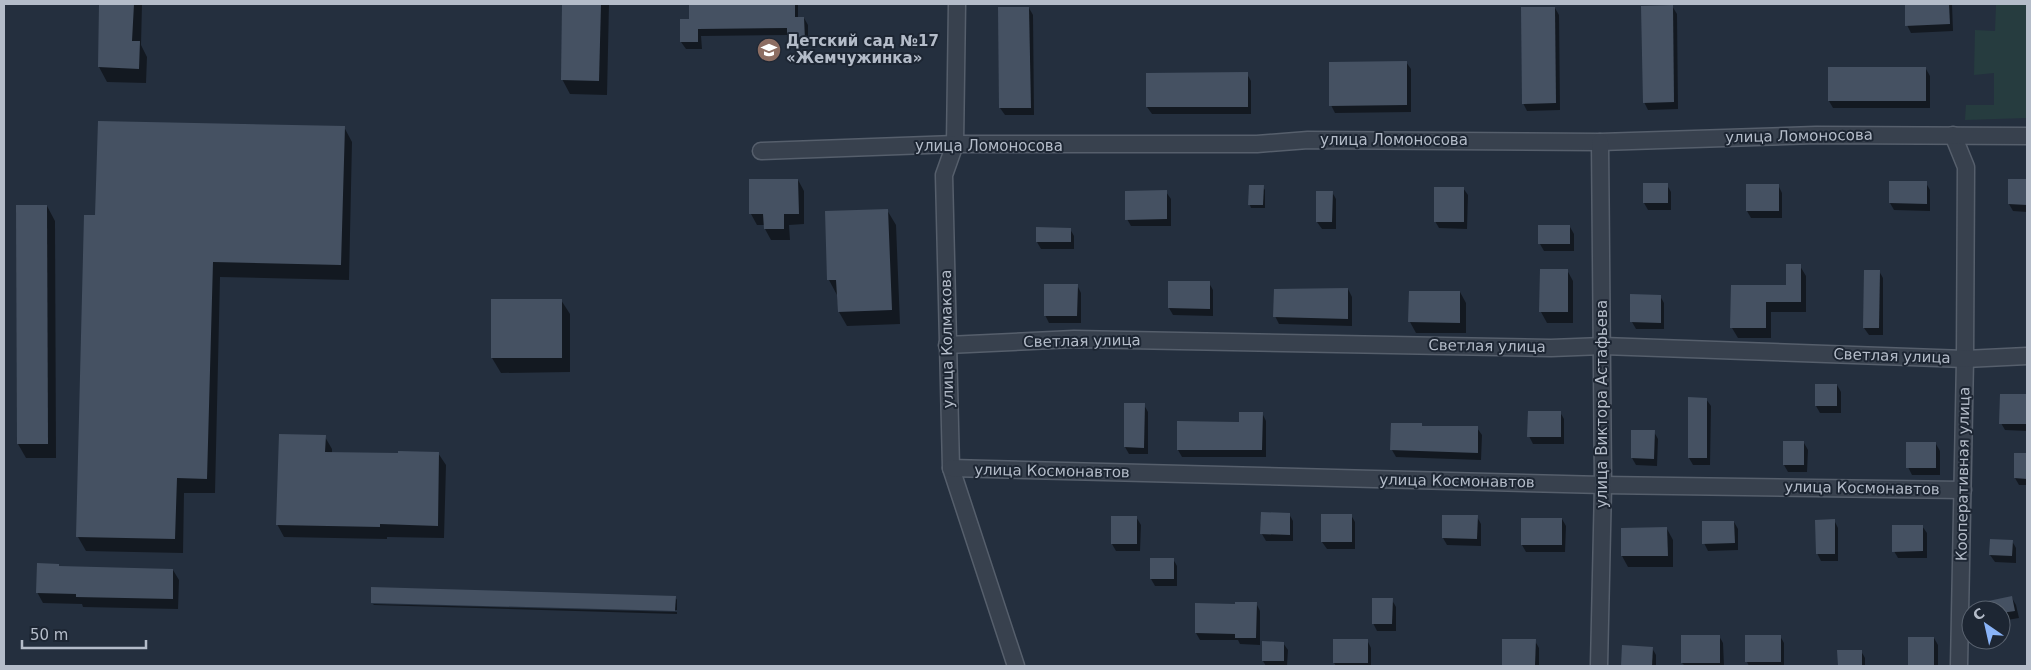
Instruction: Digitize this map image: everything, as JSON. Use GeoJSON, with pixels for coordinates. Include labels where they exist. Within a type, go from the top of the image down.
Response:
{"type":"FeatureCollection","features":[{"type":"Feature","properties":{"kind":"street","name":"улица Колмакова"},"geometry":{"type":"LineString","coordinates":[[957,4],[955,144],[944,175],[951,468],[1016,666]]}},
{"type":"Feature","properties":{"kind":"street","name":"улица Ломоносова"},"geometry":{"type":"LineString","coordinates":[[761,151],[955,144],[1257,144],[1308,140],[1600,142],[1816,135],[2027,136]]}},
{"type":"Feature","properties":{"kind":"street","name":"Кооперативная улица"},"geometry":{"type":"LineString","coordinates":[[1953,135],[1966,167],[1965,359],[1959,666]]}},
{"type":"Feature","properties":{"kind":"street","name":"улица Виктора Астафьева"},"geometry":{"type":"LineString","coordinates":[[1599,666],[1603,485],[1600,142]]}},
{"type":"Feature","properties":{"kind":"street","name":"Светлая улица"},"geometry":{"type":"LineString","coordinates":[[947,345],[1074,339],[1551,348],[1603,346],[1965,359],[2027,356]]}},
{"type":"Feature","properties":{"kind":"street","name":"улица Космонавтов"},"geometry":{"type":"LineString","coordinates":[[951,468],[1603,485],[1963,490]]}},
{"type":"Feature","properties":{"kind":"green space"},"geometry":{"type":"Polygon","coordinates":[[[2027,4],[2027,118],[1965,120],[1966,105],[1994,105],[1994,73],[1974,75],[1975,30],[1995,31],[1996,5],[2027,4]]]}},
{"type":"Feature","properties":{"kind":"building"},"geometry":{"type":"Polygon","coordinates":[[[99,4],[134,4],[132,41],[140,41],[139,69],[98,67],[99,4]]]}},
{"type":"Feature","properties":{"kind":"building"},"geometry":{"type":"Polygon","coordinates":[[[562,4],[601,4],[599,81],[561,80],[562,4]]]}},
{"type":"Feature","properties":{"kind":"building"},"geometry":{"type":"Polygon","coordinates":[[[689,4],[795,4],[795,17],[804,17],[805,40],[787,41],[787,28],[698,29],[698,42],[680,42],[680,19],[689,19],[689,4]]]}},
{"type":"Feature","properties":{"kind":"building"},"geometry":{"type":"Polygon","coordinates":[[[1905,4],[1949,4],[1950,24],[1905,26],[1905,4]]]}},
{"type":"Feature","properties":{"kind":"building"},"geometry":{"type":"Polygon","coordinates":[[[1673,5],[1674,102],[1643,103],[1641,6],[1673,5]]]}},
{"type":"Feature","properties":{"kind":"building"},"geometry":{"type":"Polygon","coordinates":[[[998,7],[1029,7],[1031,108],[999,108],[998,7]]]}},
{"type":"Feature","properties":{"kind":"building"},"geometry":{"type":"Polygon","coordinates":[[[1521,7],[1555,7],[1556,103],[1522,104],[1521,7]]]}},
{"type":"Feature","properties":{"kind":"building"},"geometry":{"type":"Polygon","coordinates":[[[1407,61],[1407,105],[1329,106],[1329,62],[1407,61]]]}},
{"type":"Feature","properties":{"kind":"building"},"geometry":{"type":"Polygon","coordinates":[[[1828,67],[1926,67],[1926,101],[1828,101],[1828,67]]]}},
{"type":"Feature","properties":{"kind":"building"},"geometry":{"type":"Polygon","coordinates":[[[1248,72],[1248,107],[1146,107],[1146,73],[1248,72]]]}},
{"type":"Feature","properties":{"kind":"building"},"geometry":{"type":"Polygon","coordinates":[[[98,121],[345,126],[341,265],[213,262],[207,479],[177,478],[175,539],[76,537],[84,215],[95,215],[98,121]]]}},
{"type":"Feature","properties":{"kind":"building"},"geometry":{"type":"Polygon","coordinates":[[[749,179],[798,179],[799,214],[784,214],[784,229],[764,229],[763,214],[749,214],[749,179]]]}},
{"type":"Feature","properties":{"kind":"building"},"geometry":{"type":"Polygon","coordinates":[[[2008,179],[2027,179],[2027,205],[2008,204],[2008,179]]]}},
{"type":"Feature","properties":{"kind":"building"},"geometry":{"type":"Polygon","coordinates":[[[1889,181],[1927,181],[1927,204],[1889,203],[1889,181]]]}},
{"type":"Feature","properties":{"kind":"building"},"geometry":{"type":"Polygon","coordinates":[[[1643,183],[1668,183],[1668,203],[1643,203],[1643,183]]]}},
{"type":"Feature","properties":{"kind":"building"},"geometry":{"type":"Polygon","coordinates":[[[1746,184],[1779,184],[1779,211],[1746,211],[1746,184]]]}},
{"type":"Feature","properties":{"kind":"building"},"geometry":{"type":"Polygon","coordinates":[[[1249,185],[1264,185],[1263,205],[1248,205],[1249,185]]]}},
{"type":"Feature","properties":{"kind":"building"},"geometry":{"type":"Polygon","coordinates":[[[1434,187],[1464,187],[1464,222],[1434,222],[1434,187]]]}},
{"type":"Feature","properties":{"kind":"building"},"geometry":{"type":"Polygon","coordinates":[[[1167,190],[1167,219],[1125,220],[1125,191],[1167,190]]]}},
{"type":"Feature","properties":{"kind":"building"},"geometry":{"type":"Polygon","coordinates":[[[1316,191],[1333,191],[1332,222],[1316,222],[1316,191]]]}},
{"type":"Feature","properties":{"kind":"building"},"geometry":{"type":"Polygon","coordinates":[[[16,205],[47,205],[48,444],[17,444],[16,205]]]}},
{"type":"Feature","properties":{"kind":"building"},"geometry":{"type":"Polygon","coordinates":[[[888,209],[892,310],[838,312],[836,280],[827,280],[825,211],[888,209]]]}},
{"type":"Feature","properties":{"kind":"building"},"geometry":{"type":"Polygon","coordinates":[[[1538,225],[1570,225],[1570,244],[1538,244],[1538,225]]]}},
{"type":"Feature","properties":{"kind":"building"},"geometry":{"type":"Polygon","coordinates":[[[1036,227],[1071,228],[1071,242],[1036,242],[1036,227]]]}},
{"type":"Feature","properties":{"kind":"building"},"geometry":{"type":"Polygon","coordinates":[[[1786,264],[1801,264],[1801,302],[1766,302],[1766,328],[1730,328],[1731,285],[1786,285],[1786,264]]]}},
{"type":"Feature","properties":{"kind":"building"},"geometry":{"type":"Polygon","coordinates":[[[1540,269],[1568,269],[1568,312],[1539,312],[1540,269]]]}},
{"type":"Feature","properties":{"kind":"building"},"geometry":{"type":"Polygon","coordinates":[[[1864,270],[1880,270],[1879,328],[1863,328],[1864,270]]]}},
{"type":"Feature","properties":{"kind":"building"},"geometry":{"type":"Polygon","coordinates":[[[1168,281],[1210,281],[1210,309],[1168,308],[1168,281]]]}},
{"type":"Feature","properties":{"kind":"building"},"geometry":{"type":"Polygon","coordinates":[[[1044,284],[1078,284],[1077,316],[1044,316],[1044,284]]]}},
{"type":"Feature","properties":{"kind":"building"},"geometry":{"type":"Polygon","coordinates":[[[1348,288],[1348,319],[1273,317],[1274,289],[1348,288]]]}},
{"type":"Feature","properties":{"kind":"building"},"geometry":{"type":"Polygon","coordinates":[[[1409,291],[1460,291],[1460,323],[1408,322],[1409,291]]]}},
{"type":"Feature","properties":{"kind":"building"},"geometry":{"type":"Polygon","coordinates":[[[1630,294],[1661,295],[1661,323],[1630,322],[1630,294]]]}},
{"type":"Feature","properties":{"kind":"building"},"geometry":{"type":"Polygon","coordinates":[[[491,299],[562,299],[562,358],[491,358],[491,299]]]}},
{"type":"Feature","properties":{"kind":"building"},"geometry":{"type":"Polygon","coordinates":[[[1815,384],[1837,384],[1837,406],[1815,406],[1815,384]]]}},
{"type":"Feature","properties":{"kind":"building"},"geometry":{"type":"Polygon","coordinates":[[[2000,394],[2027,394],[2027,424],[1999,424],[2000,394]]]}},
{"type":"Feature","properties":{"kind":"building"},"geometry":{"type":"Polygon","coordinates":[[[1688,397],[1707,398],[1707,458],[1688,458],[1688,397]]]}},
{"type":"Feature","properties":{"kind":"building"},"geometry":{"type":"Polygon","coordinates":[[[1124,403],[1145,403],[1144,448],[1124,447],[1124,403]]]}},
{"type":"Feature","properties":{"kind":"building"},"geometry":{"type":"Polygon","coordinates":[[[1528,411],[1561,411],[1561,437],[1527,437],[1528,411]]]}},
{"type":"Feature","properties":{"kind":"building"},"geometry":{"type":"Polygon","coordinates":[[[1239,412],[1263,412],[1262,450],[1177,450],[1177,421],[1239,422],[1239,412]]]}},
{"type":"Feature","properties":{"kind":"building"},"geometry":{"type":"Polygon","coordinates":[[[1391,423],[1422,423],[1422,426],[1478,426],[1478,453],[1390,450],[1391,423]]]}},
{"type":"Feature","properties":{"kind":"building"},"geometry":{"type":"Polygon","coordinates":[[[1631,430],[1655,430],[1654,459],[1631,458],[1631,430]]]}},
{"type":"Feature","properties":{"kind":"building"},"geometry":{"type":"Polygon","coordinates":[[[279,434],[326,435],[325,452],[439,452],[438,526],[380,524],[380,527],[276,525],[279,434]]]}},
{"type":"Feature","properties":{"kind":"building"},"geometry":{"type":"Polygon","coordinates":[[[1783,441],[1804,441],[1804,465],[1783,465],[1783,441]]]}},
{"type":"Feature","properties":{"kind":"building"},"geometry":{"type":"Polygon","coordinates":[[[1906,442],[1936,442],[1936,468],[1906,468],[1906,442]]]}},
{"type":"Feature","properties":{"kind":"building"},"geometry":{"type":"Polygon","coordinates":[[[2014,453],[2027,453],[2027,479],[2014,478],[2014,453]]]}},
{"type":"Feature","properties":{"kind":"building"},"geometry":{"type":"Polygon","coordinates":[[[1261,512],[1290,513],[1290,535],[1260,534],[1261,512]]]}},
{"type":"Feature","properties":{"kind":"building"},"geometry":{"type":"Polygon","coordinates":[[[1321,514],[1352,514],[1352,542],[1321,542],[1321,514]]]}},
{"type":"Feature","properties":{"kind":"building"},"geometry":{"type":"Polygon","coordinates":[[[1442,515],[1478,515],[1477,539],[1442,538],[1442,515]]]}},
{"type":"Feature","properties":{"kind":"building"},"geometry":{"type":"Polygon","coordinates":[[[1111,516],[1137,516],[1137,544],[1111,544],[1111,516]]]}},
{"type":"Feature","properties":{"kind":"building"},"geometry":{"type":"Polygon","coordinates":[[[1521,518],[1562,518],[1562,545],[1521,545],[1521,518]]]}},
{"type":"Feature","properties":{"kind":"building"},"geometry":{"type":"Polygon","coordinates":[[[1835,519],[1835,554],[1816,554],[1815,520],[1835,519]]]}},
{"type":"Feature","properties":{"kind":"building"},"geometry":{"type":"Polygon","coordinates":[[[1702,521],[1734,521],[1735,543],[1702,544],[1702,521]]]}},
{"type":"Feature","properties":{"kind":"building"},"geometry":{"type":"Polygon","coordinates":[[[1892,525],[1923,525],[1923,551],[1892,552],[1892,525]]]}},
{"type":"Feature","properties":{"kind":"building"},"geometry":{"type":"Polygon","coordinates":[[[1667,527],[1668,556],[1621,556],[1621,528],[1667,527]]]}},
{"type":"Feature","properties":{"kind":"building"},"geometry":{"type":"Polygon","coordinates":[[[1990,539],[2013,540],[2012,556],[1989,555],[1990,539]]]}},
{"type":"Feature","properties":{"kind":"building"},"geometry":{"type":"Polygon","coordinates":[[[1150,558],[1174,558],[1174,579],[1150,579],[1150,558]]]}},
{"type":"Feature","properties":{"kind":"building"},"geometry":{"type":"Polygon","coordinates":[[[37,563],[59,564],[59,566],[173,569],[173,599],[76,597],[76,594],[36,593],[37,563]]]}},
{"type":"Feature","properties":{"kind":"building"},"geometry":{"type":"Polygon","coordinates":[[[371,587],[676,596],[675,611],[371,603],[371,587]]]}},
{"type":"Feature","properties":{"kind":"building"},"geometry":{"type":"Polygon","coordinates":[[[2012,596],[2015,611],[2011,612],[2011,600],[1993,600],[2012,596]]]}},
{"type":"Feature","properties":{"kind":"building"},"geometry":{"type":"Polygon","coordinates":[[[1372,598],[1393,598],[1392,624],[1372,624],[1372,598]]]}},
{"type":"Feature","properties":{"kind":"building"},"geometry":{"type":"Polygon","coordinates":[[[1235,602],[1257,602],[1256,638],[1235,638],[1235,634],[1195,633],[1195,603],[1235,604],[1235,602]]]}},
{"type":"Feature","properties":{"kind":"building"},"geometry":{"type":"Polygon","coordinates":[[[1681,635],[1720,635],[1720,663],[1681,663],[1681,635]]]}},
{"type":"Feature","properties":{"kind":"building"},"geometry":{"type":"Polygon","coordinates":[[[1745,635],[1781,635],[1781,662],[1745,662],[1745,635]]]}},
{"type":"Feature","properties":{"kind":"building"},"geometry":{"type":"Polygon","coordinates":[[[1908,637],[1934,637],[1934,666],[1908,666],[1908,637]]]}},
{"type":"Feature","properties":{"kind":"building"},"geometry":{"type":"Polygon","coordinates":[[[1333,639],[1368,639],[1368,663],[1333,663],[1333,639]]]}},
{"type":"Feature","properties":{"kind":"building"},"geometry":{"type":"Polygon","coordinates":[[[1502,639],[1536,639],[1535,666],[1502,666],[1502,639]]]}},
{"type":"Feature","properties":{"kind":"building"},"geometry":{"type":"Polygon","coordinates":[[[1262,641],[1284,642],[1284,661],[1262,661],[1262,641]]]}},
{"type":"Feature","properties":{"kind":"building"},"geometry":{"type":"Polygon","coordinates":[[[1622,645],[1653,647],[1652,666],[1621,666],[1622,645]]]}},
{"type":"Feature","properties":{"kind":"building"},"geometry":{"type":"Polygon","coordinates":[[[1837,650],[1862,650],[1862,666],[1838,666],[1837,650]]]}},
{"type":"Feature","properties":{"kind":"place","name":"Детский сад №17 «Жемчужинка»"},"geometry":{"type":"Point","coordinates":[769,50]}}]}
